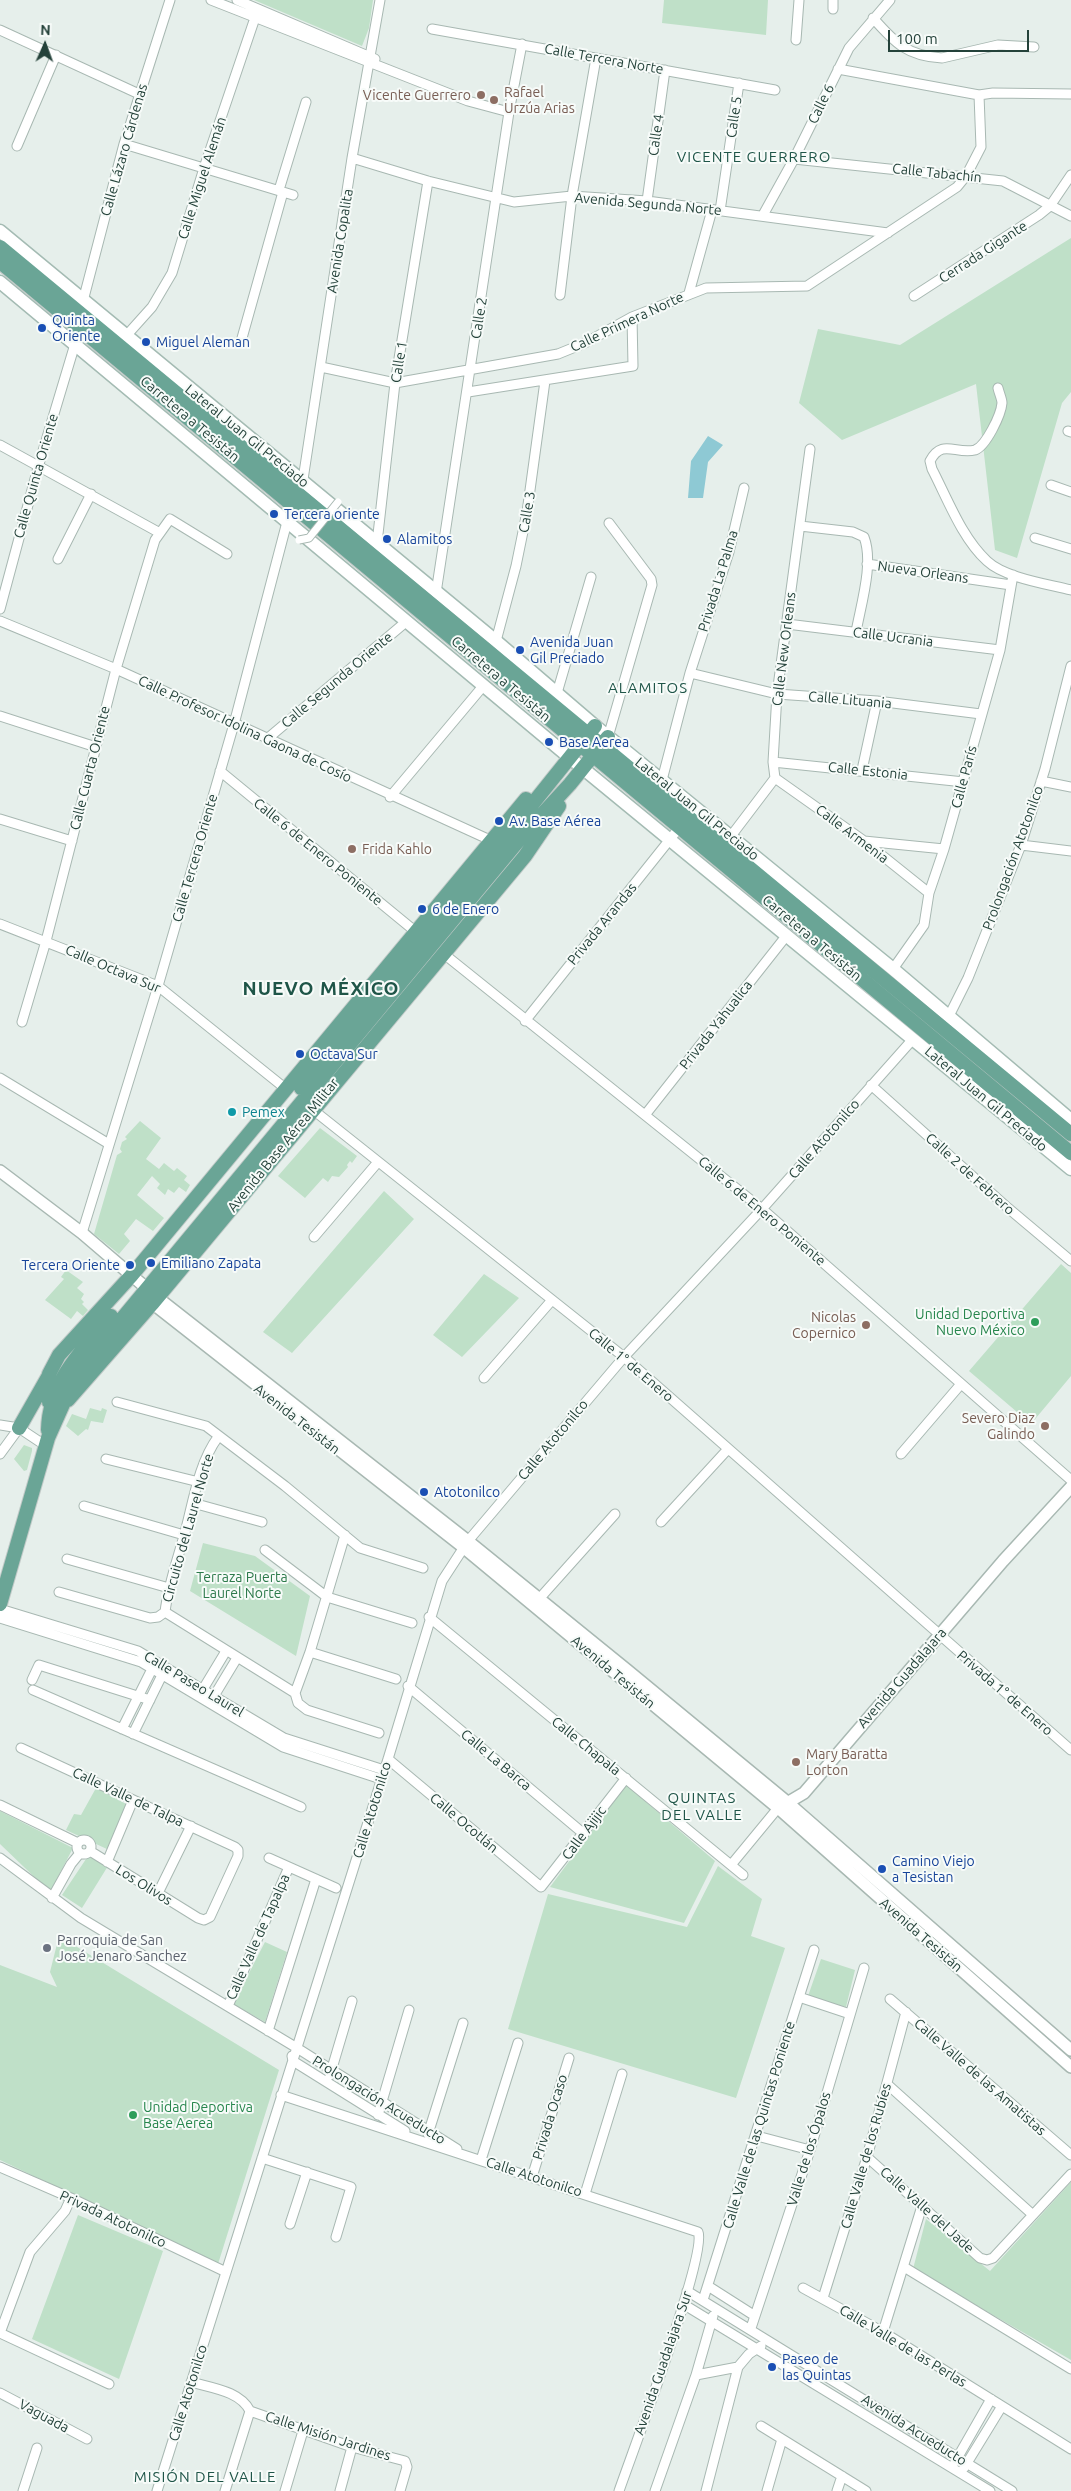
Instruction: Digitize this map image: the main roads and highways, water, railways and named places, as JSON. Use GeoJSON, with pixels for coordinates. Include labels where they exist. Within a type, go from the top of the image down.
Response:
{"type":"FeatureCollection","features":[{"type":"Feature","properties":{"kind":"main road","name":"Lateral Juan Gil Preciado"},"geometry":{"type":"LineString","coordinates":[[0,231],[557,693],[587,735]]}},
{"type":"Feature","properties":{"kind":"main road","name":"Carretera a Tesistán"},"geometry":{"type":"LineString","coordinates":[[0,247],[296,501]]}},
{"type":"Feature","properties":{"kind":"main road","name":"Carretera a Tesistán"},"geometry":{"type":"LineString","coordinates":[[0,262],[601,746],[1071,1134]]}},
{"type":"Feature","properties":{"kind":"main road","name":"Lateral Juan Gil Preciado"},"geometry":{"type":"LineString","coordinates":[[0,282],[570,757],[675,834],[787,935],[913,1039],[988,1092],[1071,1170]]}},
{"type":"Feature","properties":{"kind":"main road","name":"Avenida Base Aérea Militar"},"geometry":{"type":"LineString","coordinates":[[0,1604],[47,1442],[77,1373],[135,1282],[433,928],[587,735]]}},
{"type":"Feature","properties":{"kind":"main road","name":"Lateral Juan Gil Preciado"},"geometry":{"type":"LineString","coordinates":[[601,746],[662,780],[893,969],[1071,1120]]}},
{"type":"Feature","properties":{"kind":"main road","name":"Carretera a Tesistán"},"geometry":{"type":"LineString","coordinates":[[601,746],[675,834],[988,1092],[1071,1153]]}},
{"type":"Feature","properties":{"kind":"main road","name":"Avenida Base Aérea Militar"},"geometry":{"type":"LineString","coordinates":[[47,1442],[49,1374],[59,1355],[135,1282],[524,834],[570,784],[601,746]]}},
{"type":"Feature","properties":{"kind":"main road","name":"Avenida Base Aérea Militar"},"geometry":{"type":"LineString","coordinates":[[49,1415],[62,1379],[71,1361],[286,1089],[490,840],[542,781],[560,768]]}},
{"type":"Feature","properties":{"kind":"main road","name":"Avenida Base Aérea Militar"},"geometry":{"type":"LineString","coordinates":[[63,1406],[155,1301],[312,1109],[525,856],[556,811],[570,784]]}},
{"type":"Feature","properties":{"kind":"main road"},"geometry":{"type":"LineString","coordinates":[[18,1428],[49,1374]]}},
{"type":"Feature","properties":{"kind":"water"},"geometry":{"type":"Polygon","coordinates":[[[708,436],[723,445],[708,462],[703,498],[688,498],[691,461],[708,436]]]}},
{"type":"Feature","properties":{"kind":"place","name":"Vicente Guerrero"},"geometry":{"type":"Point","coordinates":[481,95]}},
{"type":"Feature","properties":{"kind":"place","name":"Rafael Urzúa Arias"},"geometry":{"type":"Point","coordinates":[494,100]}},
{"type":"Feature","properties":{"kind":"place","name":"Quinta Oriente"},"geometry":{"type":"Point","coordinates":[42,328]}},
{"type":"Feature","properties":{"kind":"place","name":"Miguel Aleman"},"geometry":{"type":"Point","coordinates":[146,342]}},
{"type":"Feature","properties":{"kind":"place","name":"Tercera oriente"},"geometry":{"type":"Point","coordinates":[274,514]}},
{"type":"Feature","properties":{"kind":"place","name":"Alamitos"},"geometry":{"type":"Point","coordinates":[387,539]}},
{"type":"Feature","properties":{"kind":"place","name":"Avenida Juan Gil Preciado"},"geometry":{"type":"Point","coordinates":[520,650]}},
{"type":"Feature","properties":{"kind":"place","name":"Base Aerea"},"geometry":{"type":"Point","coordinates":[549,742]}},
{"type":"Feature","properties":{"kind":"place","name":"Av. Base Aérea"},"geometry":{"type":"Point","coordinates":[499,821]}},
{"type":"Feature","properties":{"kind":"place","name":"Frida Kahlo"},"geometry":{"type":"Point","coordinates":[352,849]}},
{"type":"Feature","properties":{"kind":"place","name":"6 de Enero"},"geometry":{"type":"Point","coordinates":[422,909]}},
{"type":"Feature","properties":{"kind":"place","name":"Octava Sur"},"geometry":{"type":"Point","coordinates":[300,1054]}},
{"type":"Feature","properties":{"kind":"place","name":"Pemex"},"geometry":{"type":"Point","coordinates":[232,1112]}},
{"type":"Feature","properties":{"kind":"place","name":"Emiliano Zapata"},"geometry":{"type":"Point","coordinates":[151,1263]}},
{"type":"Feature","properties":{"kind":"place","name":"Tercera Oriente"},"geometry":{"type":"Point","coordinates":[130,1265]}},
{"type":"Feature","properties":{"kind":"place","name":"Unidad Deportiva Nuevo México"},"geometry":{"type":"Point","coordinates":[1035,1322]}},
{"type":"Feature","properties":{"kind":"place","name":"Nicolas Copernico"},"geometry":{"type":"Point","coordinates":[866,1325]}},
{"type":"Feature","properties":{"kind":"place","name":"Severo Diaz Galindo"},"geometry":{"type":"Point","coordinates":[1045,1426]}},
{"type":"Feature","properties":{"kind":"place","name":"Atotonilco"},"geometry":{"type":"Point","coordinates":[424,1492]}},
{"type":"Feature","properties":{"kind":"place","name":"Mary Baratta Lorton"},"geometry":{"type":"Point","coordinates":[796,1762]}},
{"type":"Feature","properties":{"kind":"place","name":"Camino Viejo a Tesistan"},"geometry":{"type":"Point","coordinates":[882,1869]}},
{"type":"Feature","properties":{"kind":"place","name":"Parroquia de San José Jenaro Sanchez"},"geometry":{"type":"Point","coordinates":[47,1948]}},
{"type":"Feature","properties":{"kind":"place","name":"Unidad Deportiva Base Aerea"},"geometry":{"type":"Point","coordinates":[133,2115]}},
{"type":"Feature","properties":{"kind":"place","name":"Paseo de las Quintas"},"geometry":{"type":"Point","coordinates":[772,2367]}},
{"type":"Feature","properties":{"kind":"district","name":"VICENTE GUERRERO"},"geometry":{"type":"Point","coordinates":[754,157]}},
{"type":"Feature","properties":{"kind":"district","name":"ALAMITOS"},"geometry":{"type":"Point","coordinates":[648,688]}},
{"type":"Feature","properties":{"kind":"district","name":"NUEVO MÉXICO"},"geometry":{"type":"Point","coordinates":[321,989]}},
{"type":"Feature","properties":{"kind":"district","name":"QUINTAS DEL VALLE"},"geometry":{"type":"Point","coordinates":[702,1806]}},
{"type":"Feature","properties":{"kind":"district","name":"MISIÓN DEL VALLE"},"geometry":{"type":"Point","coordinates":[205,2477]}},
{"type":"Feature","properties":{"kind":"park label","name":"Terraza Puerta Laurel Norte"},"geometry":{"type":"Point","coordinates":[242,1585]}}]}
